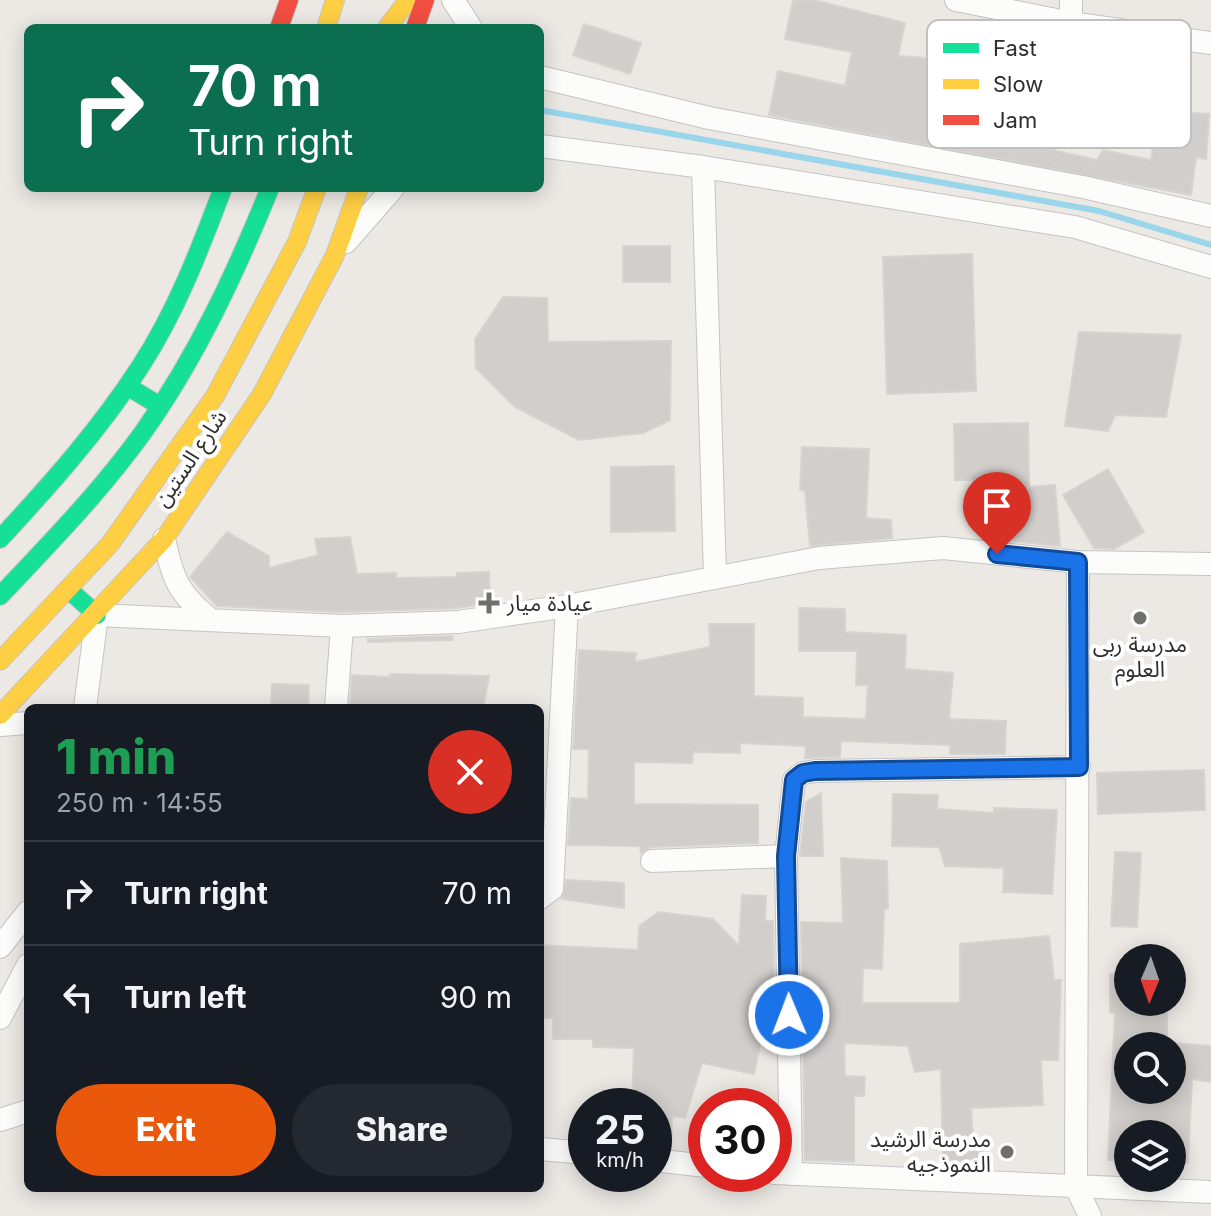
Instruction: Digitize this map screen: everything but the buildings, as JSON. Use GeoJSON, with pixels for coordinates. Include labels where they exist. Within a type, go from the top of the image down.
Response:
{"type":"FeatureCollection","features":[{"type":"Feature","properties":{"kind":"main road"},"geometry":{"type":"LineString","coordinates":[[280,24],[289,0]]}},
{"type":"Feature","properties":{"kind":"main road"},"geometry":{"type":"LineString","coordinates":[[327,24],[335,0]]}},
{"type":"Feature","properties":{"kind":"main road"},"geometry":{"type":"LineString","coordinates":[[377,24],[385,0]]}},
{"type":"Feature","properties":{"kind":"main road"},"geometry":{"type":"LineString","coordinates":[[390,24],[408,0]]}},
{"type":"Feature","properties":{"kind":"main road"},"geometry":{"type":"LineString","coordinates":[[416,24],[425,0]]}},
{"type":"Feature","properties":{"kind":"main road"},"geometry":{"type":"LineString","coordinates":[[0,539],[47,488],[127,386],[153,342],[221,192]]}},
{"type":"Feature","properties":{"kind":"main road"},"geometry":{"type":"LineString","coordinates":[[0,596],[72,520],[160,406],[247,246],[268,192]]}},
{"type":"Feature","properties":{"kind":"main road","name":"شارع الستين"},"geometry":{"type":"LineString","coordinates":[[0,661],[110,544],[215,396],[297,242],[316,192]]}},
{"type":"Feature","properties":{"kind":"main road","name":"شارع الستين"},"geometry":{"type":"LineString","coordinates":[[0,715],[97,615],[164,539],[262,394],[335,255],[358,192]]}},
{"type":"Feature","properties":{"kind":"main road"},"geometry":{"type":"LineString","coordinates":[[127,386],[160,406]]}},
{"type":"Feature","properties":{"kind":"main road"},"geometry":{"type":"LineString","coordinates":[[68,589],[97,615]]}},
{"type":"Feature","properties":{"kind":"street"},"geometry":{"type":"LineString","coordinates":[[453,0],[468,24]]}},
{"type":"Feature","properties":{"kind":"street"},"geometry":{"type":"LineString","coordinates":[[956,0],[1071,11],[1110,20]]}},
{"type":"Feature","properties":{"kind":"street"},"geometry":{"type":"LineString","coordinates":[[1191,38],[1211,43]]}},
{"type":"Feature","properties":{"kind":"street"},"geometry":{"type":"LineString","coordinates":[[544,78],[709,118],[1083,187],[1211,216]]}},
{"type":"Feature","properties":{"kind":"street"},"geometry":{"type":"LineString","coordinates":[[544,147],[703,167],[1075,227],[1211,267]]}},
{"type":"Feature","properties":{"kind":"street"},"geometry":{"type":"LineString","coordinates":[[703,167],[715,577]]}},
{"type":"Feature","properties":{"kind":"street"},"geometry":{"type":"LineString","coordinates":[[335,255],[390,192]]}},
{"type":"Feature","properties":{"kind":"street"},"geometry":{"type":"LineString","coordinates":[[164,539],[172,578],[186,600],[211,620]]}},
{"type":"Feature","properties":{"kind":"street"},"geometry":{"type":"LineString","coordinates":[[86,704],[97,615],[342,626],[458,622],[567,606],[819,558],[943,548],[1078,562],[1211,564]]}},
{"type":"Feature","properties":{"kind":"street"},"geometry":{"type":"LineString","coordinates":[[1078,562],[1076,1187],[1090,1216]]}},
{"type":"Feature","properties":{"kind":"street"},"geometry":{"type":"LineString","coordinates":[[544,895],[552,889],[567,606]]}},
{"type":"Feature","properties":{"kind":"street"},"geometry":{"type":"LineString","coordinates":[[336,704],[342,626]]}},
{"type":"Feature","properties":{"kind":"street"},"geometry":{"type":"LineString","coordinates":[[0,725],[24,723]]}},
{"type":"Feature","properties":{"kind":"street"},"geometry":{"type":"LineString","coordinates":[[784,1088],[786,856],[794,780],[803,773],[1079,767]]}},
{"type":"Feature","properties":{"kind":"street"},"geometry":{"type":"LineString","coordinates":[[652,861],[786,856]]}},
{"type":"Feature","properties":{"kind":"street"},"geometry":{"type":"LineString","coordinates":[[0,947],[24,917]]}},
{"type":"Feature","properties":{"kind":"street"},"geometry":{"type":"LineString","coordinates":[[0,1018],[24,973]]}},
{"type":"Feature","properties":{"kind":"street"},"geometry":{"type":"LineString","coordinates":[[0,1120],[24,1112]]}},
{"type":"Feature","properties":{"kind":"street"},"geometry":{"type":"LineString","coordinates":[[544,1149],[568,1151]]}},
{"type":"Feature","properties":{"kind":"street"},"geometry":{"type":"LineString","coordinates":[[792,1173],[1211,1192]]}},
{"type":"Feature","properties":{"kind":"waterway"},"geometry":{"type":"LineString","coordinates":[[544,111],[1099,211],[1211,245]]}},
{"type":"Feature","properties":{"kind":"traffic: fast"},"geometry":{"type":"LineString","coordinates":[[0,539],[56,477],[140,367],[176,302],[221,192]]}},
{"type":"Feature","properties":{"kind":"traffic: fast"},"geometry":{"type":"LineString","coordinates":[[0,596],[93,495],[144,431],[214,313],[268,192]]}},
{"type":"Feature","properties":{"kind":"traffic: fast"},"geometry":{"type":"LineString","coordinates":[[127,386],[160,406]]}},
{"type":"Feature","properties":{"kind":"traffic: fast"},"geometry":{"type":"LineString","coordinates":[[68,589],[97,615]]}},
{"type":"Feature","properties":{"kind":"traffic: slow"},"geometry":{"type":"LineString","coordinates":[[327,24],[335,0]]}},
{"type":"Feature","properties":{"kind":"traffic: slow"},"geometry":{"type":"LineString","coordinates":[[390,24],[408,0]]}},
{"type":"Feature","properties":{"kind":"traffic: slow"},"geometry":{"type":"LineString","coordinates":[[0,661],[110,544],[215,396],[297,242],[316,192]]}},
{"type":"Feature","properties":{"kind":"traffic: slow"},"geometry":{"type":"LineString","coordinates":[[0,715],[164,539],[262,394],[335,255],[358,192]]}},
{"type":"Feature","properties":{"kind":"traffic: jam"},"geometry":{"type":"LineString","coordinates":[[280,24],[289,0]]}},
{"type":"Feature","properties":{"kind":"traffic: jam"},"geometry":{"type":"LineString","coordinates":[[416,24],[425,0]]}},
{"type":"Feature","properties":{"kind":"place","name":"عيادة ميار"},"geometry":{"type":"Point","coordinates":[489,603]}},
{"type":"Feature","properties":{"kind":"place","name":"مدرسة ربى العلوم"},"geometry":{"type":"Point","coordinates":[1140,618]}},
{"type":"Feature","properties":{"kind":"place","name":"مدرسة الرشيد النموذجيه"},"geometry":{"type":"Point","coordinates":[1007,1152]}},
{"type":"Feature","properties":{"kind":"route"},"geometry":{"type":"LineString","coordinates":[[789,1015],[786,856],[794,780],[803,773],[815,771],[1079,767],[1078,562],[997,554]]}}]}
